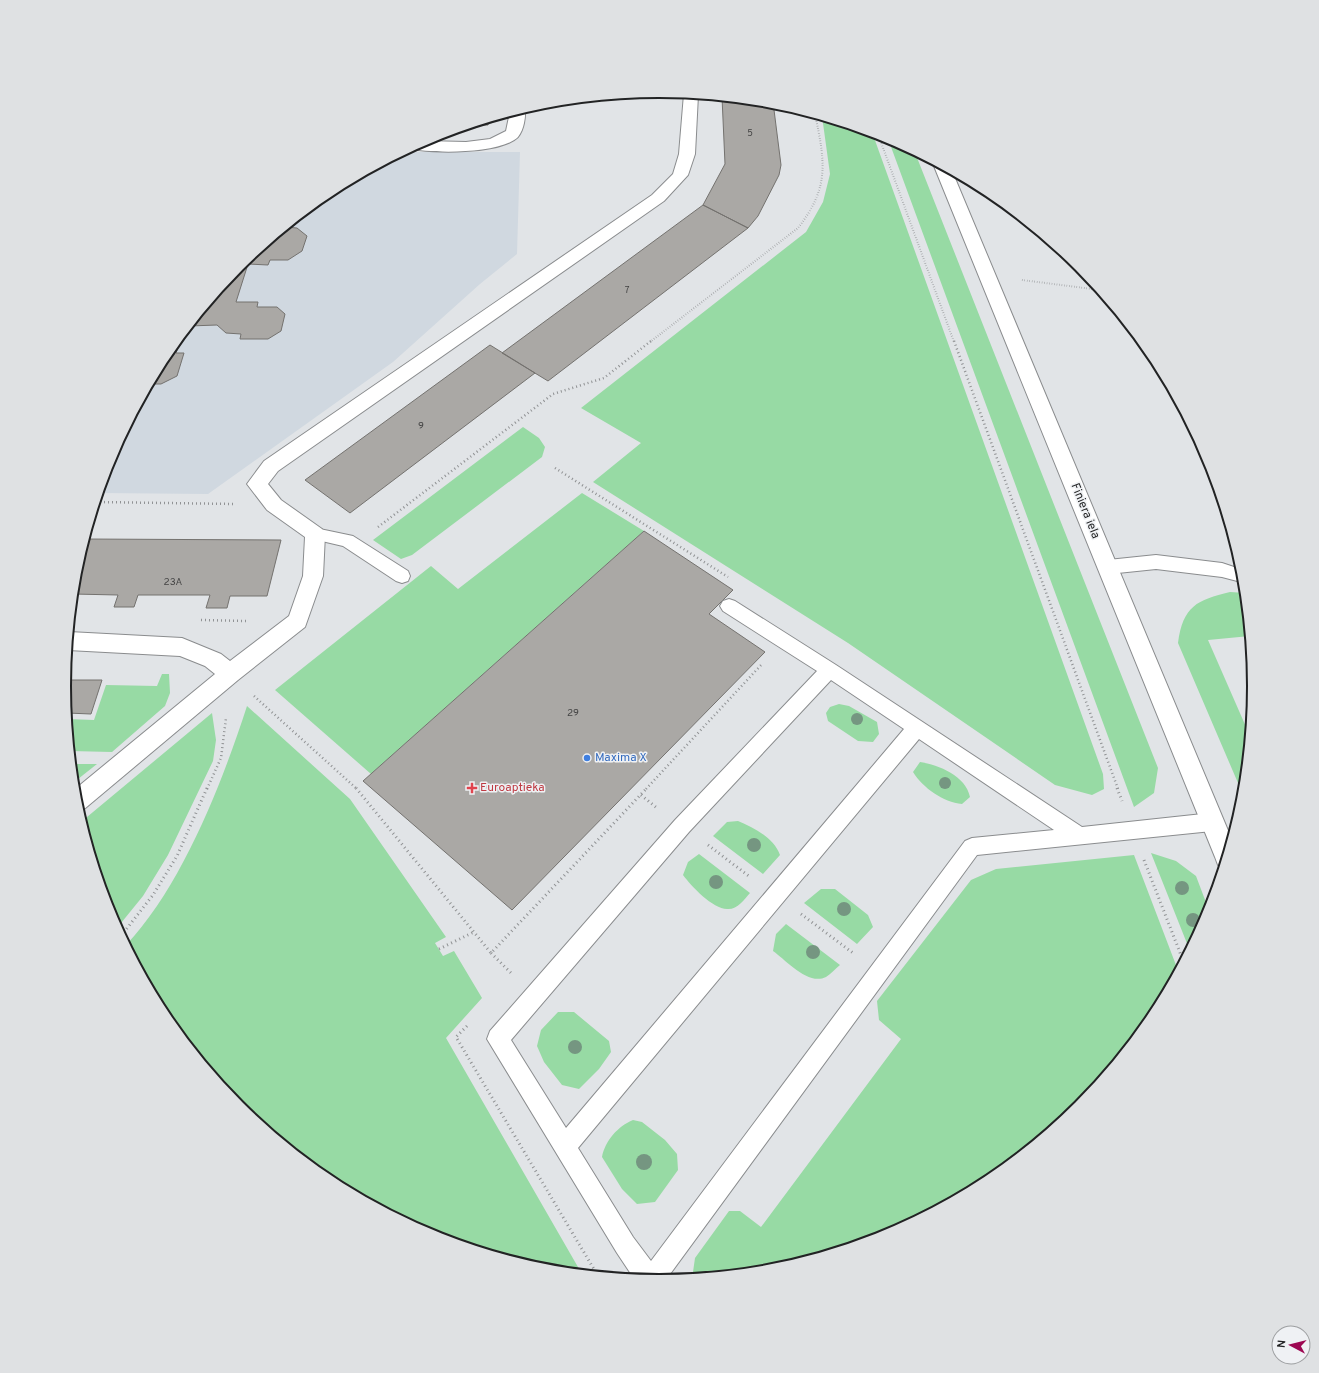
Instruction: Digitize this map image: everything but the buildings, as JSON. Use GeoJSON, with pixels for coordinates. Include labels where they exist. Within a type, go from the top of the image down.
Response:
{"type":"FeatureCollection","features":[{"type":"Feature","properties":{"kind":"street"},"geometry":{"type":"LineString","coordinates":[[82,798],[230,674],[298,621],[313,576],[315,534],[274,505],[257,484],[271,466],[658,198],[680,175],[687,154],[691,99]]}},
{"type":"Feature","properties":{"kind":"street"},"geometry":{"type":"LineString","coordinates":[[430,145],[492,144],[513,133],[517,116]]}},
{"type":"Feature","properties":{"kind":"street","name":"Finiera iela"},"geometry":{"type":"LineString","coordinates":[[945,172],[988,274],[1224,851]]}},
{"type":"Feature","properties":{"kind":"street"},"geometry":{"type":"LineString","coordinates":[[73,641],[182,647],[213,660],[230,674]]}},
{"type":"Feature","properties":{"kind":"lane"},"geometry":{"type":"LineString","coordinates":[[315,534],[348,541],[402,576]]}},
{"type":"Feature","properties":{"kind":"lane"},"geometry":{"type":"LineString","coordinates":[[1108,567],[1156,562],[1222,570],[1237,575]]}},
{"type":"Feature","properties":{"kind":"lane"},"geometry":{"type":"LineString","coordinates":[[729,606],[830,670],[1078,835]]}},
{"type":"Feature","properties":{"kind":"lane"},"geometry":{"type":"LineString","coordinates":[[647,1275],[626,1245],[498,1039],[682,826],[830,670]]}},
{"type":"Feature","properties":{"kind":"lane"},"geometry":{"type":"LineString","coordinates":[[565,1146],[917,728]]}},
{"type":"Feature","properties":{"kind":"lane"},"geometry":{"type":"LineString","coordinates":[[656,1275],[972,847],[1212,822]]}},
{"type":"Feature","properties":{"kind":"path"},"geometry":{"type":"LineString","coordinates":[[375,529],[553,394],[604,378],[798,228],[808,216],[824,172],[816,119]]}},
{"type":"Feature","properties":{"kind":"path"},"geometry":{"type":"LineString","coordinates":[[881,141],[1132,830],[1182,957]]}},
{"type":"Feature","properties":{"kind":"path"},"geometry":{"type":"LineString","coordinates":[[988,274],[1094,289]]}},
{"type":"Feature","properties":{"kind":"path"},"geometry":{"type":"LineString","coordinates":[[555,468],[733,581]]}},
{"type":"Feature","properties":{"kind":"path"},"geometry":{"type":"LineString","coordinates":[[100,502],[274,505]]}},
{"type":"Feature","properties":{"kind":"path"},"geometry":{"type":"LineString","coordinates":[[230,674],[352,783],[491,953],[641,796],[783,641]]}},
{"type":"Feature","properties":{"kind":"path"},"geometry":{"type":"LineString","coordinates":[[125,931],[153,895],[178,856],[221,758],[230,674]]}},
{"type":"Feature","properties":{"kind":"path"},"geometry":{"type":"LineString","coordinates":[[439,949],[474,932]]}},
{"type":"Feature","properties":{"kind":"shaded area"},"geometry":{"type":"Polygon","coordinates":[[[414,152],[520,152],[517,254],[480,284],[393,362],[208,494],[104,493],[132,426],[150,392],[170,360],[217,298],[243,270],[271,244],[301,220],[333,197],[365,177],[399,159],[414,152]]]}},
{"type":"Feature","properties":{"kind":"green space"},"geometry":{"type":"Polygon","coordinates":[[[823,121],[874,139],[1103,774],[1104,789],[1092,795],[1055,785],[848,643],[593,482],[641,443],[581,408],[806,232],[823,202],[830,174],[823,121]]]}},
{"type":"Feature","properties":{"kind":"green space"},"geometry":{"type":"Polygon","coordinates":[[[891,146],[917,158],[1158,768],[1154,793],[1134,807],[891,146]]]}},
{"type":"Feature","properties":{"kind":"green space"},"geometry":{"type":"Polygon","coordinates":[[[523,427],[539,438],[545,447],[542,457],[412,555],[401,559],[373,540],[523,427]]]}},
{"type":"Feature","properties":{"kind":"green space"},"geometry":{"type":"Polygon","coordinates":[[[582,493],[644,531],[371,774],[275,690],[431,566],[458,589],[582,493]]]}},
{"type":"Feature","properties":{"kind":"green space"},"geometry":{"type":"Polygon","coordinates":[[[1230,592],[1240,593],[1243,610],[1246,636],[1208,640],[1247,728],[1239,786],[1178,643],[1180,631],[1188,613],[1200,602],[1230,592]]]}},
{"type":"Feature","properties":{"kind":"green space"},"geometry":{"type":"Polygon","coordinates":[[[162,674],[169,674],[170,693],[165,706],[112,752],[75,751],[72,719],[94,720],[106,685],[157,686],[162,674]]]}},
{"type":"Feature","properties":{"kind":"green space"},"geometry":{"type":"Polygon","coordinates":[[[839,704],[849,706],[877,722],[879,734],[873,742],[858,741],[828,721],[826,713],[830,707],[839,704]]]}},
{"type":"Feature","properties":{"kind":"green space"},"geometry":{"type":"Polygon","coordinates":[[[247,706],[350,799],[446,937],[435,943],[443,956],[454,951],[482,998],[446,1038],[579,1269],[545,1264],[470,1244],[399,1214],[365,1196],[333,1176],[271,1129],[243,1103],[217,1075],[170,1013],[150,981],[129,941],[165,894],[182,864],[212,800],[247,706]]]}},
{"type":"Feature","properties":{"kind":"green space"},"geometry":{"type":"Polygon","coordinates":[[[212,713],[216,740],[213,761],[168,855],[143,896],[121,923],[102,876],[86,818],[212,713]]]}},
{"type":"Feature","properties":{"kind":"green space"},"geometry":{"type":"Polygon","coordinates":[[[920,762],[943,769],[957,777],[963,783],[970,797],[962,804],[955,803],[928,789],[913,772],[920,762]]]}},
{"type":"Feature","properties":{"kind":"green space"},"geometry":{"type":"Polygon","coordinates":[[[76,764],[97,764],[78,779],[76,764]]]}},
{"type":"Feature","properties":{"kind":"green space"},"geometry":{"type":"Polygon","coordinates":[[[738,821],[750,826],[768,838],[773,843],[780,855],[763,874],[713,836],[727,822],[738,821]]]}},
{"type":"Feature","properties":{"kind":"green space"},"geometry":{"type":"Polygon","coordinates":[[[1151,853],[1176,861],[1196,876],[1206,903],[1188,945],[1151,853]]]}},
{"type":"Feature","properties":{"kind":"green space"},"geometry":{"type":"Polygon","coordinates":[[[699,854],[750,893],[740,904],[731,909],[721,908],[709,901],[687,880],[683,875],[688,862],[699,854]]]}},
{"type":"Feature","properties":{"kind":"green space"},"geometry":{"type":"Polygon","coordinates":[[[1134,855],[1177,967],[1149,1013],[1126,1045],[1102,1075],[1076,1103],[1048,1129],[986,1176],[954,1196],[920,1214],[849,1244],[812,1255],[774,1264],[736,1270],[693,1274],[695,1258],[729,1211],[740,1211],[761,1227],[901,1039],[879,1020],[877,1001],[971,880],[996,869],[1134,855]]]}},
{"type":"Feature","properties":{"kind":"green space"},"geometry":{"type":"Polygon","coordinates":[[[821,889],[835,889],[868,915],[873,927],[857,944],[804,903],[821,889]]]}},
{"type":"Feature","properties":{"kind":"green space"},"geometry":{"type":"Polygon","coordinates":[[[786,924],[840,965],[826,977],[819,979],[805,975],[791,966],[773,951],[776,934],[786,924]]]}},
{"type":"Feature","properties":{"kind":"green space"},"geometry":{"type":"Polygon","coordinates":[[[558,1012],[574,1012],[609,1041],[611,1052],[599,1069],[579,1089],[562,1085],[544,1062],[537,1046],[541,1030],[558,1012]]]}},
{"type":"Feature","properties":{"kind":"green space"},"geometry":{"type":"Polygon","coordinates":[[[633,1120],[642,1122],[665,1140],[677,1154],[678,1170],[655,1202],[637,1204],[622,1189],[602,1157],[606,1145],[617,1130],[633,1120]]]}},
{"type":"Feature","properties":{"kind":"place","name":"Maxima X"},"geometry":{"type":"Point","coordinates":[587,758]}},
{"type":"Feature","properties":{"kind":"place","name":"Euroaptieka"},"geometry":{"type":"Point","coordinates":[472,788]}}]}
